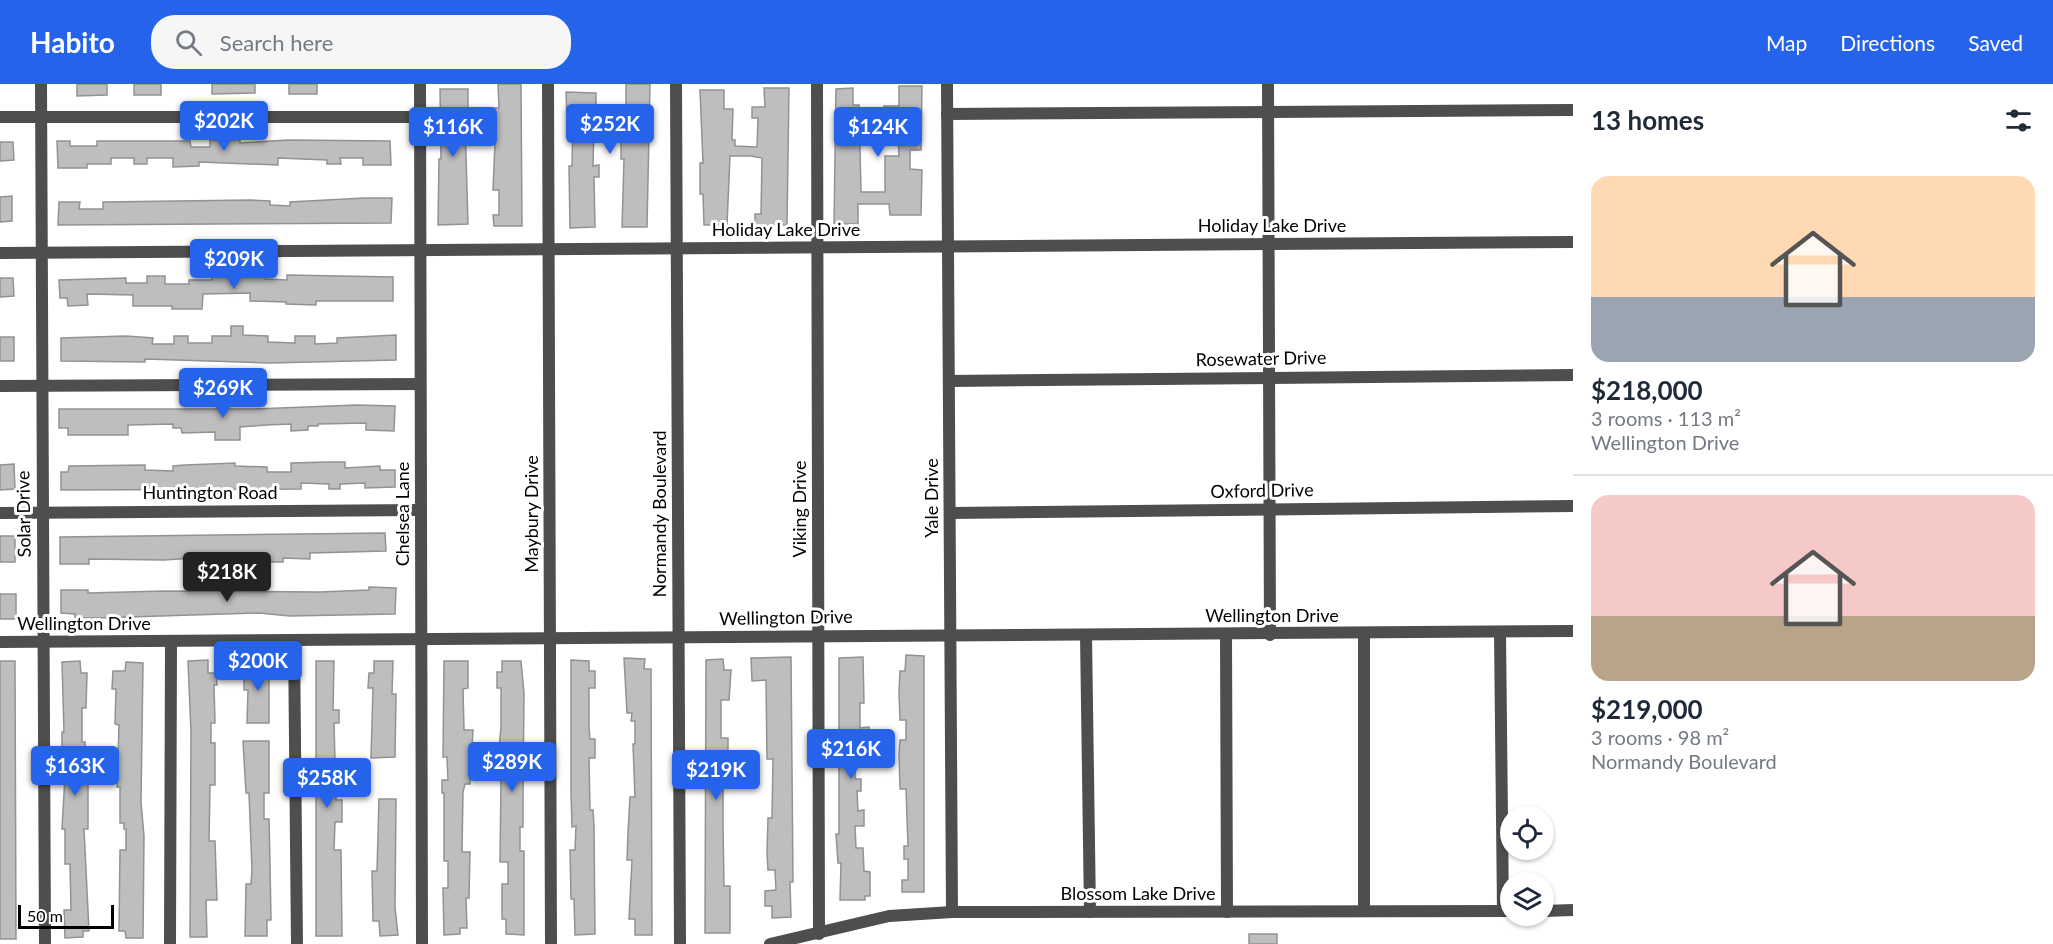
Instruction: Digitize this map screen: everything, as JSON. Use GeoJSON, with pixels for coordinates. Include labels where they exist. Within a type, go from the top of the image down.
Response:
{"type":"FeatureCollection","features":[{"type":"Feature","properties":{"kind":"street","name":"Solar Drive"},"geometry":{"type":"LineString","coordinates":[[41,84],[45,944]]}},
{"type":"Feature","properties":{"kind":"street","name":"Chelsea Lane"},"geometry":{"type":"LineString","coordinates":[[420,84],[422,944]]}},
{"type":"Feature","properties":{"kind":"street","name":"Maybury Drive"},"geometry":{"type":"LineString","coordinates":[[548,84],[551,944]]}},
{"type":"Feature","properties":{"kind":"street","name":"Normandy Boulevard"},"geometry":{"type":"LineString","coordinates":[[676,84],[680,944]]}},
{"type":"Feature","properties":{"kind":"street","name":"Viking Drive"},"geometry":{"type":"LineString","coordinates":[[817,84],[819,934]]}},
{"type":"Feature","properties":{"kind":"street","name":"Yale Drive"},"geometry":{"type":"LineString","coordinates":[[947,84],[952,912]]}},
{"type":"Feature","properties":{"kind":"street"},"geometry":{"type":"LineString","coordinates":[[1268,84],[1270,635]]}},
{"type":"Feature","properties":{"kind":"street"},"geometry":{"type":"LineString","coordinates":[[947,114],[1573,110]]}},
{"type":"Feature","properties":{"kind":"street"},"geometry":{"type":"LineString","coordinates":[[0,117],[420,117]]}},
{"type":"Feature","properties":{"kind":"street","name":"Holiday Lake Drive"},"geometry":{"type":"LineString","coordinates":[[0,253],[1573,242]]}},
{"type":"Feature","properties":{"kind":"street","name":"Rosewater Drive"},"geometry":{"type":"LineString","coordinates":[[950,381],[1573,375]]}},
{"type":"Feature","properties":{"kind":"street"},"geometry":{"type":"LineString","coordinates":[[0,386],[420,384]]}},
{"type":"Feature","properties":{"kind":"street","name":"Oxford Drive"},"geometry":{"type":"LineString","coordinates":[[951,513],[1573,506]]}},
{"type":"Feature","properties":{"kind":"street","name":"Huntington Road"},"geometry":{"type":"LineString","coordinates":[[0,513],[421,510]]}},
{"type":"Feature","properties":{"kind":"street","name":"Wellington Drive"},"geometry":{"type":"LineString","coordinates":[[0,642],[951,634],[1270,635],[1573,631]]}},
{"type":"Feature","properties":{"kind":"street"},"geometry":{"type":"LineString","coordinates":[[1364,633],[1364,911]]}},
{"type":"Feature","properties":{"kind":"street"},"geometry":{"type":"LineString","coordinates":[[1500,633],[1506,872]]}},
{"type":"Feature","properties":{"kind":"street"},"geometry":{"type":"LineString","coordinates":[[1086,634],[1090,912]]}},
{"type":"Feature","properties":{"kind":"street"},"geometry":{"type":"LineString","coordinates":[[1226,634],[1227,912]]}},
{"type":"Feature","properties":{"kind":"street"},"geometry":{"type":"LineString","coordinates":[[294,640],[297,944]]}},
{"type":"Feature","properties":{"kind":"street"},"geometry":{"type":"LineString","coordinates":[[170,944],[171,641]]}},
{"type":"Feature","properties":{"kind":"street"},"geometry":{"type":"LineString","coordinates":[[1554,911],[1573,910]]}},
{"type":"Feature","properties":{"kind":"street","name":"Blossom Lake Drive"},"geometry":{"type":"LineString","coordinates":[[770,944],[889,916],[952,912],[1500,911]]}},
{"type":"Feature","properties":{"kind":"building"},"geometry":{"type":"Polygon","coordinates":[[[77,84],[107,84],[107,95],[77,96],[77,84]]]}},
{"type":"Feature","properties":{"kind":"building"},"geometry":{"type":"Polygon","coordinates":[[[134,84],[161,84],[161,95],[134,95],[134,84]]]}},
{"type":"Feature","properties":{"kind":"building"},"geometry":{"type":"Polygon","coordinates":[[[212,84],[255,84],[255,93],[212,94],[212,84]]]}},
{"type":"Feature","properties":{"kind":"building"},"geometry":{"type":"Polygon","coordinates":[[[289,84],[317,84],[317,94],[289,94],[289,84]]]}},
{"type":"Feature","properties":{"kind":"building"},"geometry":{"type":"Polygon","coordinates":[[[498,84],[521,84],[522,226],[494,226],[493,215],[499,215],[499,190],[493,190],[496,119],[490,119],[490,108],[499,108],[498,84]]]}},
{"type":"Feature","properties":{"kind":"building"},"geometry":{"type":"Polygon","coordinates":[[[626,84],[650,84],[647,227],[622,227],[624,159],[621,159],[621,122],[594,123],[593,166],[599,165],[599,177],[594,177],[595,227],[570,228],[569,166],[572,166],[573,122],[567,122],[566,92],[596,93],[596,108],[626,108],[626,84]]]}},
{"type":"Feature","properties":{"kind":"building"},"geometry":{"type":"Polygon","coordinates":[[[899,86],[922,86],[921,150],[910,150],[910,169],[922,170],[921,215],[890,215],[889,204],[858,204],[858,224],[834,224],[836,89],[853,88],[853,105],[859,105],[861,192],[885,192],[885,156],[899,156],[898,131],[884,131],[884,106],[899,106],[899,86]]]}},
{"type":"Feature","properties":{"kind":"building"},"geometry":{"type":"Polygon","coordinates":[[[764,88],[789,88],[787,225],[755,226],[755,214],[761,214],[762,158],[730,156],[727,225],[704,225],[703,194],[700,194],[700,163],[703,163],[700,90],[724,90],[724,109],[733,109],[732,140],[735,140],[735,146],[757,147],[758,118],[752,118],[752,107],[765,107],[764,88]]]}},
{"type":"Feature","properties":{"kind":"building"},"geometry":{"type":"Polygon","coordinates":[[[440,89],[468,89],[468,120],[465,120],[468,224],[438,225],[439,159],[441,159],[440,89]]]}},
{"type":"Feature","properties":{"kind":"building"},"geometry":{"type":"Polygon","coordinates":[[[210,140],[240,140],[240,143],[288,140],[390,141],[391,165],[363,165],[363,158],[340,158],[341,164],[327,164],[327,160],[278,158],[278,165],[199,162],[199,166],[173,167],[173,158],[147,158],[147,164],[134,164],[134,158],[111,158],[111,164],[87,164],[87,168],[58,168],[57,141],[70,141],[70,146],[97,146],[97,141],[190,141],[191,147],[210,147],[210,140]]]}},
{"type":"Feature","properties":{"kind":"building"},"geometry":{"type":"Polygon","coordinates":[[[0,142],[13,142],[14,160],[0,161],[0,142]]]}},
{"type":"Feature","properties":{"kind":"building"},"geometry":{"type":"Polygon","coordinates":[[[12,196],[12,221],[0,222],[0,197],[12,196]]]}},
{"type":"Feature","properties":{"kind":"building"},"geometry":{"type":"Polygon","coordinates":[[[392,198],[391,223],[58,225],[59,202],[80,202],[79,209],[103,209],[103,202],[251,200],[270,201],[270,205],[290,206],[290,202],[392,198]]]}},
{"type":"Feature","properties":{"kind":"building"},"geometry":{"type":"Polygon","coordinates":[[[287,275],[393,277],[393,301],[316,301],[316,305],[286,304],[286,302],[250,301],[250,293],[203,294],[202,309],[172,309],[172,306],[133,306],[133,295],[87,294],[88,305],[68,306],[67,298],[60,298],[59,280],[126,278],[126,283],[147,283],[147,276],[165,276],[165,284],[189,284],[189,280],[212,280],[212,277],[265,277],[265,279],[287,280],[287,275]]]}},
{"type":"Feature","properties":{"kind":"building"},"geometry":{"type":"Polygon","coordinates":[[[0,278],[13,278],[14,296],[0,297],[0,278]]]}},
{"type":"Feature","properties":{"kind":"building"},"geometry":{"type":"Polygon","coordinates":[[[231,326],[243,326],[243,335],[268,336],[268,342],[295,343],[295,336],[315,336],[315,344],[337,343],[337,338],[396,335],[396,360],[270,363],[145,359],[145,362],[61,361],[61,338],[126,336],[153,338],[152,344],[174,344],[174,336],[188,336],[188,343],[212,343],[212,336],[231,336],[231,326]]]}},
{"type":"Feature","properties":{"kind":"building"},"geometry":{"type":"Polygon","coordinates":[[[0,337],[14,337],[14,361],[0,361],[0,337]]]}},
{"type":"Feature","properties":{"kind":"building"},"geometry":{"type":"Polygon","coordinates":[[[395,406],[394,431],[366,430],[366,423],[318,424],[318,426],[308,426],[308,430],[291,431],[291,424],[266,425],[240,427],[240,440],[215,440],[215,432],[182,433],[181,428],[173,428],[173,424],[128,425],[128,435],[68,435],[68,428],[59,428],[59,409],[251,409],[395,406]]]}},
{"type":"Feature","properties":{"kind":"building"},"geometry":{"type":"Polygon","coordinates":[[[345,462],[345,468],[380,466],[380,470],[395,470],[395,487],[365,488],[365,483],[340,484],[340,489],[329,489],[329,484],[301,483],[301,489],[61,490],[61,472],[68,472],[69,466],[145,465],[145,470],[173,471],[173,466],[235,463],[235,466],[267,467],[267,472],[291,472],[291,463],[345,462]]]}},
{"type":"Feature","properties":{"kind":"building"},"geometry":{"type":"Polygon","coordinates":[[[14,464],[15,489],[0,490],[0,465],[14,464]]]}},
{"type":"Feature","properties":{"kind":"building"},"geometry":{"type":"Polygon","coordinates":[[[385,533],[386,551],[310,553],[310,559],[283,558],[283,562],[252,562],[252,554],[164,560],[89,559],[89,564],[60,564],[60,537],[385,533]]]}},
{"type":"Feature","properties":{"kind":"building"},"geometry":{"type":"Polygon","coordinates":[[[0,536],[15,536],[15,562],[0,562],[0,536]]]}},
{"type":"Feature","properties":{"kind":"building"},"geometry":{"type":"Polygon","coordinates":[[[369,587],[396,588],[395,614],[290,616],[259,613],[75,618],[75,614],[61,613],[61,590],[88,590],[88,593],[320,592],[369,590],[369,587]]]}},
{"type":"Feature","properties":{"kind":"building"},"geometry":{"type":"Polygon","coordinates":[[[0,594],[16,594],[16,619],[0,619],[0,594]]]}},
{"type":"Feature","properties":{"kind":"building"},"geometry":{"type":"Polygon","coordinates":[[[906,655],[924,656],[924,892],[902,892],[902,880],[908,880],[908,859],[904,859],[904,846],[908,846],[906,789],[900,789],[899,754],[900,740],[906,740],[906,720],[900,720],[899,693],[900,671],[905,671],[906,655]]]}},
{"type":"Feature","properties":{"kind":"building"},"geometry":{"type":"Polygon","coordinates":[[[791,657],[793,882],[790,882],[791,917],[772,918],[772,906],[765,906],[765,891],[776,890],[775,870],[768,870],[767,853],[768,818],[772,818],[773,759],[767,759],[766,680],[752,681],[751,658],[791,657]]]}},
{"type":"Feature","properties":{"kind":"building"},"geometry":{"type":"Polygon","coordinates":[[[863,657],[864,703],[860,703],[860,728],[869,727],[869,755],[855,756],[855,779],[861,779],[861,791],[857,791],[858,811],[864,810],[864,826],[855,826],[856,848],[863,848],[864,871],[870,872],[870,896],[865,896],[865,900],[840,900],[841,863],[838,863],[836,834],[839,834],[839,658],[863,657]]]}},
{"type":"Feature","properties":{"kind":"building"},"geometry":{"type":"Polygon","coordinates":[[[624,658],[645,659],[644,669],[651,669],[652,935],[635,935],[635,919],[629,919],[632,860],[627,860],[630,797],[635,797],[633,744],[635,744],[635,721],[631,721],[632,713],[627,713],[624,658]]]}},
{"type":"Feature","properties":{"kind":"building"},"geometry":{"type":"Polygon","coordinates":[[[723,659],[724,670],[731,670],[729,700],[721,700],[721,738],[728,738],[728,756],[723,756],[723,824],[724,886],[730,886],[730,933],[705,933],[706,660],[723,659]]]}},
{"type":"Feature","properties":{"kind":"building"},"geometry":{"type":"Polygon","coordinates":[[[208,660],[208,673],[216,673],[217,685],[214,685],[215,723],[211,723],[211,743],[215,743],[215,785],[210,785],[209,841],[215,841],[217,900],[206,900],[207,937],[190,937],[191,732],[188,661],[208,660]]]}},
{"type":"Feature","properties":{"kind":"building"},"geometry":{"type":"Polygon","coordinates":[[[251,660],[269,660],[269,723],[247,723],[248,690],[244,690],[244,676],[251,676],[251,660]]]}},
{"type":"Feature","properties":{"kind":"building"},"geometry":{"type":"Polygon","coordinates":[[[571,660],[589,661],[589,671],[595,671],[595,688],[589,688],[589,727],[590,739],[595,739],[595,758],[589,758],[590,810],[593,810],[594,826],[595,934],[575,935],[574,899],[571,899],[570,850],[575,850],[576,826],[572,827],[571,660]]]}},
{"type":"Feature","properties":{"kind":"building"},"geometry":{"type":"Polygon","coordinates":[[[0,661],[15,661],[16,939],[0,939],[0,661]]]}},
{"type":"Feature","properties":{"kind":"building"},"geometry":{"type":"Polygon","coordinates":[[[80,661],[81,673],[87,673],[86,708],[82,708],[82,742],[85,742],[86,767],[88,767],[88,829],[84,829],[89,931],[83,931],[83,937],[65,938],[64,910],[71,910],[70,864],[65,864],[65,829],[62,829],[66,758],[62,759],[62,732],[64,732],[62,662],[80,661]]]}},
{"type":"Feature","properties":{"kind":"building"},"geometry":{"type":"Polygon","coordinates":[[[316,661],[334,661],[333,710],[339,710],[339,723],[334,723],[336,800],[342,800],[342,822],[335,822],[334,850],[341,850],[342,936],[316,936],[316,661]]]}},
{"type":"Feature","properties":{"kind":"building"},"geometry":{"type":"Polygon","coordinates":[[[374,661],[393,661],[392,694],[396,694],[395,757],[371,758],[373,688],[368,688],[369,673],[374,673],[374,661]]]}},
{"type":"Feature","properties":{"kind":"building"},"geometry":{"type":"Polygon","coordinates":[[[444,661],[468,661],[468,688],[463,689],[464,730],[473,730],[470,784],[465,784],[463,792],[462,852],[470,852],[469,898],[466,898],[467,928],[460,928],[460,934],[444,935],[443,888],[448,888],[448,861],[444,861],[442,780],[448,780],[447,757],[443,757],[444,661]]]}},
{"type":"Feature","properties":{"kind":"building"},"geometry":{"type":"Polygon","coordinates":[[[502,661],[521,661],[524,693],[523,827],[520,827],[520,851],[524,851],[524,935],[506,934],[506,919],[502,919],[502,884],[508,884],[508,862],[500,862],[501,780],[496,780],[501,727],[501,688],[497,688],[497,672],[502,672],[502,661]]]}},
{"type":"Feature","properties":{"kind":"building"},"geometry":{"type":"Polygon","coordinates":[[[126,662],[143,663],[141,802],[144,836],[143,938],[126,938],[125,931],[119,931],[120,850],[126,850],[126,829],[124,829],[124,823],[120,823],[120,787],[117,787],[119,725],[115,724],[116,689],[112,689],[113,671],[125,671],[126,662]]]}},
{"type":"Feature","properties":{"kind":"building"},"geometry":{"type":"Polygon","coordinates":[[[243,741],[269,741],[269,793],[264,793],[264,819],[269,819],[270,864],[271,920],[267,920],[267,936],[245,936],[246,884],[251,884],[252,870],[249,793],[246,793],[243,741]]]}},
{"type":"Feature","properties":{"kind":"building"},"geometry":{"type":"Polygon","coordinates":[[[379,799],[396,799],[395,907],[398,935],[380,936],[379,921],[373,921],[372,871],[377,871],[379,799]]]}},
{"type":"Feature","properties":{"kind":"building"},"geometry":{"type":"Polygon","coordinates":[[[1249,934],[1277,934],[1277,944],[1249,944],[1249,934]]]}}]}
